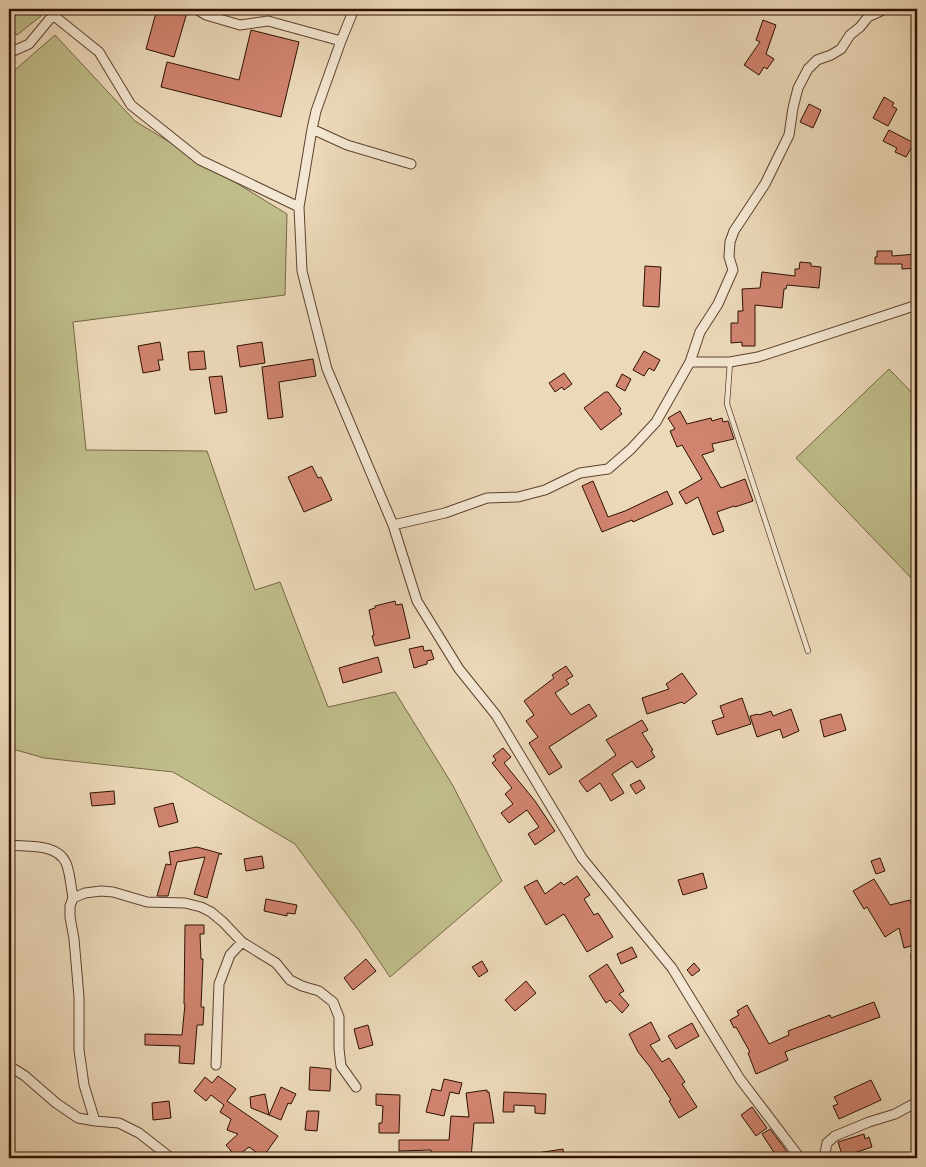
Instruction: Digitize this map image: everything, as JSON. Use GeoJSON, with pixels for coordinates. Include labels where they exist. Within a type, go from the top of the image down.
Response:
{"type":"FeatureCollection","features":[{"type":"Feature","properties":{"kind":"street"},"geometry":{"type":"LineString","coordinates":[[196,9],[206,15],[240,25],[268,21],[341,40]]}},
{"type":"Feature","properties":{"kind":"street"},"geometry":{"type":"LineString","coordinates":[[354,9],[316,111],[312,129],[299,206],[302,271],[327,369],[393,525],[416,601],[459,669],[496,715],[582,858],[672,968],[740,1079],[800,1158]]}},
{"type":"Feature","properties":{"kind":"street"},"geometry":{"type":"LineString","coordinates":[[393,525],[445,513],[487,498],[518,497],[545,490],[580,473],[608,469],[631,449],[656,422],[690,362],[700,332],[718,304],[733,270],[729,257],[730,242],[734,231],[765,184],[789,135],[798,88],[808,69],[817,60],[832,55],[841,49],[850,35],[868,17],[882,9]]}},
{"type":"Feature","properties":{"kind":"street"},"geometry":{"type":"LineString","coordinates":[[9,53],[29,44],[50,12],[99,52],[131,105],[200,160],[299,206]]}},
{"type":"Feature","properties":{"kind":"street"},"geometry":{"type":"LineString","coordinates":[[312,129],[347,145],[411,164]]}},
{"type":"Feature","properties":{"kind":"street"},"geometry":{"type":"LineString","coordinates":[[690,362],[730,362],[758,357],[917,305]]}},
{"type":"Feature","properties":{"kind":"street"},"geometry":{"type":"LineString","coordinates":[[9,846],[48,848],[60,854],[66,864],[73,898],[70,906],[70,917],[74,939],[79,997],[79,1050],[84,1085],[95,1122]]}},
{"type":"Feature","properties":{"kind":"street"},"geometry":{"type":"LineString","coordinates":[[73,898],[85,893],[113,892],[147,902],[184,903],[201,907],[211,912],[242,942],[276,963],[290,980],[319,991],[333,1002],[339,1017],[341,1066],[356,1087]]}},
{"type":"Feature","properties":{"kind":"street"},"geometry":{"type":"LineString","coordinates":[[216,1065],[219,984],[230,955],[242,942]]}},
{"type":"Feature","properties":{"kind":"street"},"geometry":{"type":"LineString","coordinates":[[9,1066],[25,1076],[56,1103],[78,1118],[95,1122],[119,1123],[139,1133],[171,1158]]}},
{"type":"Feature","properties":{"kind":"street"},"geometry":{"type":"LineString","coordinates":[[824,1158],[828,1144],[835,1136],[895,1114],[917,1102]]}},
{"type":"Feature","properties":{"kind":"lane"},"geometry":{"type":"LineString","coordinates":[[730,362],[727,404],[808,651]]}},
{"type":"Feature","properties":{"kind":"lane"},"geometry":{"type":"LineString","coordinates":[[913,956],[917,971]]}},
{"type":"Feature","properties":{"kind":"shaded area"},"geometry":{"type":"Polygon","coordinates":[[[9,9],[33,9],[41,16],[17,35],[9,25],[9,9]]]}},
{"type":"Feature","properties":{"kind":"shaded area"},"geometry":{"type":"Polygon","coordinates":[[[55,35],[135,121],[287,214],[285,295],[73,322],[86,450],[207,451],[255,590],[280,582],[328,707],[395,692],[452,784],[502,881],[390,977],[359,931],[295,844],[173,772],[44,758],[9,748],[9,75],[55,35]]]}},
{"type":"Feature","properties":{"kind":"shaded area"},"geometry":{"type":"Polygon","coordinates":[[[889,369],[917,398],[917,584],[796,458],[889,369]]]}},
{"type":"Feature","properties":{"kind":"building"},"geometry":{"type":"Polygon","coordinates":[[[157,9],[188,9],[174,57],[146,49],[157,9]]]}},
{"type":"Feature","properties":{"kind":"building"},"geometry":{"type":"Polygon","coordinates":[[[763,20],[776,25],[766,54],[774,59],[767,69],[764,67],[759,75],[744,65],[760,42],[756,40],[763,20]]]}},
{"type":"Feature","properties":{"kind":"building"},"geometry":{"type":"Polygon","coordinates":[[[251,30],[299,42],[281,117],[161,87],[167,62],[239,80],[251,30]]]}},
{"type":"Feature","properties":{"kind":"building"},"geometry":{"type":"Polygon","coordinates":[[[884,97],[894,103],[892,106],[897,109],[888,126],[873,118],[884,97]]]}},
{"type":"Feature","properties":{"kind":"building"},"geometry":{"type":"Polygon","coordinates":[[[809,104],[821,110],[813,128],[800,122],[809,104]]]}},
{"type":"Feature","properties":{"kind":"building"},"geometry":{"type":"Polygon","coordinates":[[[889,130],[914,143],[906,157],[895,152],[897,148],[883,141],[889,130]]]}},
{"type":"Feature","properties":{"kind":"building"},"geometry":{"type":"Polygon","coordinates":[[[877,251],[892,251],[892,256],[917,254],[917,268],[902,269],[902,264],[875,264],[877,251]]]}},
{"type":"Feature","properties":{"kind":"building"},"geometry":{"type":"Polygon","coordinates":[[[800,262],[811,263],[811,266],[821,267],[819,288],[787,285],[786,289],[784,289],[782,308],[755,305],[755,346],[742,346],[742,342],[731,343],[731,323],[738,323],[738,311],[743,311],[742,289],[760,288],[762,272],[795,276],[795,269],[799,269],[800,262]]]}},
{"type":"Feature","properties":{"kind":"building"},"geometry":{"type":"Polygon","coordinates":[[[645,266],[661,267],[659,307],[643,306],[645,266]]]}},
{"type":"Feature","properties":{"kind":"building"},"geometry":{"type":"Polygon","coordinates":[[[160,342],[163,360],[158,360],[160,370],[143,373],[138,346],[160,342]]]}},
{"type":"Feature","properties":{"kind":"building"},"geometry":{"type":"Polygon","coordinates":[[[262,342],[265,363],[240,367],[237,346],[262,342]]]}},
{"type":"Feature","properties":{"kind":"building"},"geometry":{"type":"Polygon","coordinates":[[[204,351],[206,369],[190,370],[188,352],[204,351]]]}},
{"type":"Feature","properties":{"kind":"building"},"geometry":{"type":"Polygon","coordinates":[[[644,351],[660,360],[654,371],[649,368],[644,376],[633,370],[644,351]]]}},
{"type":"Feature","properties":{"kind":"building"},"geometry":{"type":"Polygon","coordinates":[[[313,359],[316,376],[279,382],[283,417],[268,419],[262,367],[313,359]]]}},
{"type":"Feature","properties":{"kind":"building"},"geometry":{"type":"Polygon","coordinates":[[[564,373],[572,384],[564,390],[562,387],[555,392],[549,383],[564,373]]]}},
{"type":"Feature","properties":{"kind":"building"},"geometry":{"type":"Polygon","coordinates":[[[622,374],[631,379],[625,391],[616,386],[622,374]]]}},
{"type":"Feature","properties":{"kind":"building"},"geometry":{"type":"Polygon","coordinates":[[[222,376],[227,412],[215,414],[209,377],[222,376]]]}},
{"type":"Feature","properties":{"kind":"building"},"geometry":{"type":"Polygon","coordinates":[[[605,392],[608,392],[621,409],[619,410],[622,414],[601,430],[584,408],[605,392]]]}},
{"type":"Feature","properties":{"kind":"building"},"geometry":{"type":"Polygon","coordinates":[[[680,411],[687,424],[711,418],[712,421],[722,418],[723,422],[728,421],[734,439],[712,444],[714,451],[702,455],[721,488],[745,479],[753,501],[717,512],[724,531],[713,535],[698,497],[686,504],[679,492],[702,479],[682,445],[677,447],[670,431],[675,429],[668,418],[680,411]]]}},
{"type":"Feature","properties":{"kind":"building"},"geometry":{"type":"Polygon","coordinates":[[[312,466],[318,478],[321,477],[332,500],[304,512],[288,477],[312,466]]]}},
{"type":"Feature","properties":{"kind":"building"},"geometry":{"type":"Polygon","coordinates":[[[593,481],[608,517],[667,491],[673,504],[633,522],[632,520],[602,532],[582,486],[593,481]]]}},
{"type":"Feature","properties":{"kind":"building"},"geometry":{"type":"Polygon","coordinates":[[[395,601],[396,605],[402,604],[410,638],[375,646],[369,610],[375,608],[375,606],[395,601]]]}},
{"type":"Feature","properties":{"kind":"building"},"geometry":{"type":"Polygon","coordinates":[[[423,646],[424,651],[431,650],[434,659],[427,661],[427,664],[414,668],[409,649],[423,646]]]}},
{"type":"Feature","properties":{"kind":"building"},"geometry":{"type":"Polygon","coordinates":[[[378,657],[382,672],[343,683],[339,668],[378,657]]]}},
{"type":"Feature","properties":{"kind":"building"},"geometry":{"type":"Polygon","coordinates":[[[566,666],[573,676],[566,680],[569,684],[555,693],[571,715],[589,704],[597,716],[549,747],[562,767],[549,775],[529,743],[538,737],[526,721],[534,715],[524,701],[554,678],[552,675],[566,666]]]}},
{"type":"Feature","properties":{"kind":"building"},"geometry":{"type":"Polygon","coordinates":[[[682,673],[697,694],[684,704],[682,702],[647,714],[642,698],[669,689],[666,684],[682,673]]]}},
{"type":"Feature","properties":{"kind":"building"},"geometry":{"type":"Polygon","coordinates":[[[742,698],[751,724],[717,735],[712,721],[724,717],[720,706],[742,698]]]}},
{"type":"Feature","properties":{"kind":"building"},"geometry":{"type":"Polygon","coordinates":[[[791,709],[799,731],[783,738],[780,729],[757,737],[750,716],[771,711],[773,716],[791,709]]]}},
{"type":"Feature","properties":{"kind":"building"},"geometry":{"type":"Polygon","coordinates":[[[841,714],[846,730],[824,737],[820,720],[841,714]]]}},
{"type":"Feature","properties":{"kind":"building"},"geometry":{"type":"Polygon","coordinates":[[[642,720],[648,730],[642,733],[653,750],[651,751],[655,757],[637,768],[632,761],[612,774],[624,793],[611,801],[600,783],[587,792],[579,781],[616,755],[606,740],[642,720]]]}},
{"type":"Feature","properties":{"kind":"building"},"geometry":{"type":"Polygon","coordinates":[[[503,748],[511,757],[504,763],[535,801],[555,831],[535,845],[528,834],[539,827],[527,810],[509,823],[501,813],[513,804],[505,794],[512,788],[492,763],[496,760],[493,756],[503,748]]]}},
{"type":"Feature","properties":{"kind":"building"},"geometry":{"type":"Polygon","coordinates":[[[640,780],[645,788],[636,794],[630,785],[640,780]]]}},
{"type":"Feature","properties":{"kind":"building"},"geometry":{"type":"Polygon","coordinates":[[[114,791],[115,804],[92,806],[90,793],[114,791]]]}},
{"type":"Feature","properties":{"kind":"building"},"geometry":{"type":"Polygon","coordinates":[[[173,803],[178,822],[159,827],[154,808],[173,803]]]}},
{"type":"Feature","properties":{"kind":"building"},"geometry":{"type":"Polygon","coordinates":[[[197,847],[222,854],[219,854],[207,898],[194,894],[205,857],[177,862],[168,896],[157,896],[166,864],[171,865],[169,852],[197,847]]]}},
{"type":"Feature","properties":{"kind":"building"},"geometry":{"type":"Polygon","coordinates":[[[262,856],[264,868],[246,871],[244,859],[262,856]]]}},
{"type":"Feature","properties":{"kind":"building"},"geometry":{"type":"Polygon","coordinates":[[[880,858],[885,871],[876,874],[871,861],[880,858]]]}},
{"type":"Feature","properties":{"kind":"building"},"geometry":{"type":"Polygon","coordinates":[[[703,873],[707,888],[683,895],[678,880],[703,873]]]}},
{"type":"Feature","properties":{"kind":"building"},"geometry":{"type":"Polygon","coordinates":[[[577,876],[590,895],[584,899],[594,915],[598,913],[613,937],[587,952],[564,914],[546,925],[524,887],[537,880],[545,894],[561,882],[564,885],[577,876]]]}},
{"type":"Feature","properties":{"kind":"building"},"geometry":{"type":"Polygon","coordinates":[[[874,879],[890,905],[910,900],[917,924],[917,944],[904,948],[899,928],[885,937],[867,907],[864,909],[853,891],[874,879]]]}},
{"type":"Feature","properties":{"kind":"building"},"geometry":{"type":"Polygon","coordinates":[[[266,899],[297,905],[295,914],[287,913],[287,916],[264,911],[266,899]]]}},
{"type":"Feature","properties":{"kind":"building"},"geometry":{"type":"Polygon","coordinates":[[[185,925],[204,925],[204,934],[200,934],[201,959],[203,959],[201,1007],[204,1007],[203,1025],[197,1025],[194,1064],[179,1063],[180,1046],[145,1045],[145,1034],[182,1035],[185,1004],[185,925]]]}},
{"type":"Feature","properties":{"kind":"building"},"geometry":{"type":"Polygon","coordinates":[[[632,947],[637,957],[621,964],[617,954],[632,947]]]}},
{"type":"Feature","properties":{"kind":"building"},"geometry":{"type":"Polygon","coordinates":[[[366,959],[376,971],[353,990],[344,978],[366,959]]]}},
{"type":"Feature","properties":{"kind":"building"},"geometry":{"type":"Polygon","coordinates":[[[482,961],[488,971],[479,977],[472,967],[482,961]]]}},
{"type":"Feature","properties":{"kind":"building"},"geometry":{"type":"Polygon","coordinates":[[[694,963],[700,970],[692,976],[687,970],[694,963]]]}},
{"type":"Feature","properties":{"kind":"building"},"geometry":{"type":"Polygon","coordinates":[[[607,964],[624,991],[619,994],[629,1005],[622,1013],[610,1000],[606,1003],[589,976],[607,964]]]}},
{"type":"Feature","properties":{"kind":"building"},"geometry":{"type":"Polygon","coordinates":[[[526,981],[536,993],[515,1011],[505,1000],[526,981]]]}},
{"type":"Feature","properties":{"kind":"building"},"geometry":{"type":"Polygon","coordinates":[[[874,1002],[880,1017],[785,1052],[788,1060],[756,1074],[748,1053],[750,1052],[730,1020],[739,1015],[737,1011],[747,1005],[769,1044],[789,1035],[788,1031],[830,1015],[831,1018],[874,1002]]]}},
{"type":"Feature","properties":{"kind":"building"},"geometry":{"type":"Polygon","coordinates":[[[651,1022],[660,1040],[650,1045],[662,1062],[669,1058],[685,1082],[682,1084],[697,1107],[679,1118],[669,1101],[671,1100],[638,1052],[629,1034],[651,1022]]]}},
{"type":"Feature","properties":{"kind":"building"},"geometry":{"type":"Polygon","coordinates":[[[692,1023],[699,1036],[676,1049],[668,1036],[692,1023]]]}},
{"type":"Feature","properties":{"kind":"building"},"geometry":{"type":"Polygon","coordinates":[[[368,1025],[373,1045],[359,1049],[354,1029],[368,1025]]]}},
{"type":"Feature","properties":{"kind":"building"},"geometry":{"type":"Polygon","coordinates":[[[310,1067],[331,1069],[330,1091],[309,1090],[310,1067]]]}},
{"type":"Feature","properties":{"kind":"building"},"geometry":{"type":"Polygon","coordinates":[[[218,1076],[236,1089],[227,1101],[278,1136],[263,1157],[249,1147],[236,1157],[226,1145],[238,1134],[227,1130],[231,1119],[220,1112],[224,1105],[211,1095],[206,1101],[194,1091],[205,1077],[212,1083],[218,1076]]]}},
{"type":"Feature","properties":{"kind":"building"},"geometry":{"type":"Polygon","coordinates":[[[444,1079],[462,1083],[459,1094],[450,1092],[444,1116],[426,1112],[432,1089],[441,1091],[444,1079]]]}},
{"type":"Feature","properties":{"kind":"building"},"geometry":{"type":"Polygon","coordinates":[[[871,1080],[881,1100],[839,1119],[833,1106],[838,1104],[834,1097],[871,1080]]]}},
{"type":"Feature","properties":{"kind":"building"},"geometry":{"type":"Polygon","coordinates":[[[281,1087],[296,1094],[291,1104],[288,1103],[281,1120],[269,1115],[281,1087]]]}},
{"type":"Feature","properties":{"kind":"building"},"geometry":{"type":"Polygon","coordinates":[[[487,1090],[489,1092],[494,1123],[474,1123],[471,1158],[431,1158],[431,1150],[399,1151],[399,1140],[449,1140],[451,1116],[469,1117],[466,1093],[487,1090]]]}},
{"type":"Feature","properties":{"kind":"building"},"geometry":{"type":"Polygon","coordinates":[[[504,1092],[546,1094],[545,1114],[535,1113],[535,1106],[514,1105],[514,1112],[503,1112],[504,1092]]]}},
{"type":"Feature","properties":{"kind":"building"},"geometry":{"type":"Polygon","coordinates":[[[265,1094],[269,1115],[251,1108],[250,1097],[265,1094]]]}},
{"type":"Feature","properties":{"kind":"building"},"geometry":{"type":"Polygon","coordinates":[[[376,1094],[400,1095],[399,1133],[379,1133],[379,1123],[382,1123],[383,1106],[376,1105],[376,1094]]]}},
{"type":"Feature","properties":{"kind":"building"},"geometry":{"type":"Polygon","coordinates":[[[169,1101],[171,1118],[153,1120],[152,1103],[169,1101]]]}},
{"type":"Feature","properties":{"kind":"building"},"geometry":{"type":"Polygon","coordinates":[[[752,1107],[767,1128],[756,1136],[741,1115],[752,1107]]]}},
{"type":"Feature","properties":{"kind":"building"},"geometry":{"type":"Polygon","coordinates":[[[307,1111],[319,1111],[317,1131],[305,1130],[307,1111]]]}},
{"type":"Feature","properties":{"kind":"building"},"geometry":{"type":"Polygon","coordinates":[[[770,1129],[791,1158],[778,1158],[775,1154],[762,1134],[770,1129]]]}},
{"type":"Feature","properties":{"kind":"building"},"geometry":{"type":"Polygon","coordinates":[[[864,1134],[865,1139],[869,1137],[872,1147],[857,1152],[859,1158],[843,1158],[838,1142],[864,1134]]]}},
{"type":"Feature","properties":{"kind":"building"},"geometry":{"type":"Polygon","coordinates":[[[563,1149],[564,1158],[537,1158],[537,1153],[563,1149]]]}}]}
